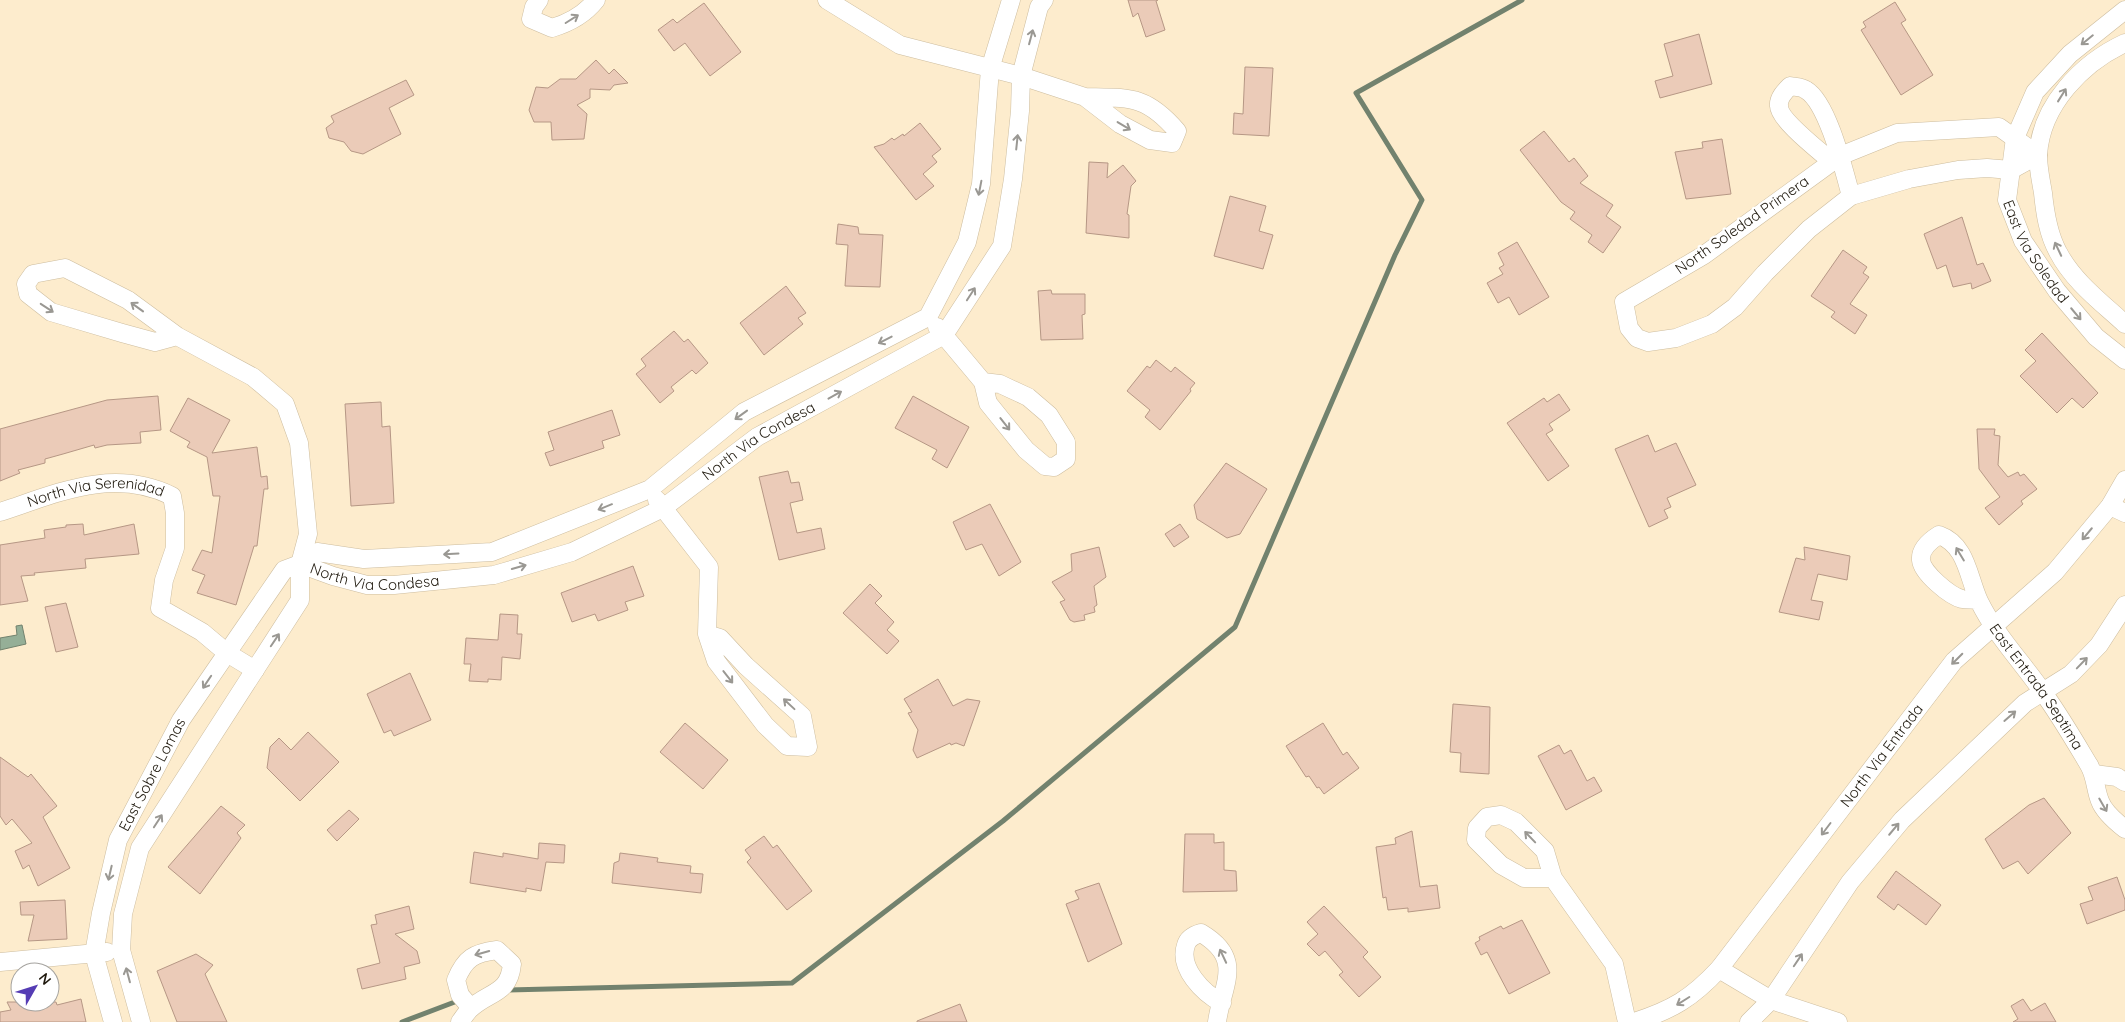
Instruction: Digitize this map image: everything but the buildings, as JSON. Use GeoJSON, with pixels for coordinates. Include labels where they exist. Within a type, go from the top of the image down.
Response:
{"type":"FeatureCollection","features":[{"type":"Feature","properties":{"kind":"street"},"geometry":{"type":"LineString","coordinates":[[539,0],[534,7],[531,19],[552,28],[568,23],[591,7],[596,0]]}},
{"type":"Feature","properties":{"kind":"street"},"geometry":{"type":"LineString","coordinates":[[827,0],[900,45],[1021,76],[1085,97]]}},
{"type":"Feature","properties":{"kind":"street"},"geometry":{"type":"LineString","coordinates":[[983,382],[1000,384],[1028,396],[1049,415],[1066,442],[1066,459],[1054,467],[1045,466],[1026,450],[988,402],[983,382],[928,318],[967,242],[981,184],[990,69],[1011,0]]}},
{"type":"Feature","properties":{"kind":"street","name":"North Via Condesa"},"geometry":{"type":"LineString","coordinates":[[300,564],[333,576],[367,585],[394,585],[494,575],[572,552],[663,508],[757,438],[944,335],[1002,246],[1013,179],[1021,76],[1039,7],[1044,0]]}},
{"type":"Feature","properties":{"kind":"street","name":"East Via Soledad"},"geometry":{"type":"LineString","coordinates":[[2125,10],[2070,54],[2036,92],[2015,138],[2007,200],[2023,241],[2058,291],[2096,337],[2125,360]]}},
{"type":"Feature","properties":{"kind":"street","name":"East Via Soledad"},"geometry":{"type":"LineString","coordinates":[[2125,44],[2090,63],[2063,90],[2046,123],[2038,155],[2045,214],[2057,251],[2080,283],[2125,324]]}},
{"type":"Feature","properties":{"kind":"street","name":"North Soledad Primera"},"geometry":{"type":"LineString","coordinates":[[1851,196],[1809,229],[1765,273],[1735,307],[1712,324],[1676,338],[1648,342],[1637,338],[1629,328],[1624,302],[1704,256],[1836,159],[1897,133],[1999,126],[2038,155]]}},
{"type":"Feature","properties":{"kind":"street"},"geometry":{"type":"LineString","coordinates":[[1836,159],[1851,196],[1909,179],[1958,170],[1987,168],[2011,170],[2038,155]]}},
{"type":"Feature","properties":{"kind":"street","name":"East Sobre Lomas"},"geometry":{"type":"LineString","coordinates":[[141,1022],[121,950],[123,914],[140,848],[300,600],[300,564],[308,534],[299,443],[285,404],[253,377],[177,336],[128,300],[65,268],[32,274],[26,284],[28,294],[51,312],[155,342],[177,336]]}},
{"type":"Feature","properties":{"kind":"street","name":"North Via Condesa"},"geometry":{"type":"LineString","coordinates":[[300,564],[317,552],[364,559],[492,552],[650,489],[744,412],[928,318]]}},
{"type":"Feature","properties":{"kind":"street","name":"North Via Entrada"},"geometry":{"type":"LineString","coordinates":[[1634,1022],[1664,1012],[1700,990],[1719,969],[1954,660],[1994,627],[2118,510],[2125,480]]}},
{"type":"Feature","properties":{"kind":"street","name":"North Via Serenidad"},"geometry":{"type":"LineString","coordinates":[[0,512],[98,482],[154,487],[172,496],[175,513],[175,548],[164,580],[160,608],[202,632],[227,653],[254,670]]}},
{"type":"Feature","properties":{"kind":"street"},"geometry":{"type":"LineString","coordinates":[[650,489],[709,567],[706,634],[716,661],[765,724],[787,746],[808,747],[802,716],[746,666],[720,638],[706,634]]}},
{"type":"Feature","properties":{"kind":"street","name":"East Sobre Lomas"},"geometry":{"type":"LineString","coordinates":[[113,1022],[94,954],[101,913],[118,840],[181,720],[284,570],[300,564]]}},
{"type":"Feature","properties":{"kind":"street","name":"East Entrada Septima"},"geometry":{"type":"LineString","coordinates":[[1978,600],[1994,627],[2043,692],[2094,774],[2100,802],[2115,822],[2125,829]]}},
{"type":"Feature","properties":{"kind":"street"},"geometry":{"type":"LineString","coordinates":[[1749,1022],[1771,1000],[1850,882],[1902,820],[1999,725],[2025,703],[2071,674],[2099,645],[2125,605]]}},
{"type":"Feature","properties":{"kind":"street"},"geometry":{"type":"LineString","coordinates":[[2094,774],[2117,776],[2125,782]]}},
{"type":"Feature","properties":{"kind":"street"},"geometry":{"type":"LineString","coordinates":[[1553,878],[1614,964],[1628,1022]]}},
{"type":"Feature","properties":{"kind":"street"},"geometry":{"type":"LineString","coordinates":[[0,962],[121,950]]}},
{"type":"Feature","properties":{"kind":"street"},"geometry":{"type":"LineString","coordinates":[[1719,969],[1771,1000],[1833,1022]]}},
{"type":"Feature","properties":{"kind":"street"},"geometry":{"type":"LineString","coordinates":[[1217,1022],[1222,1003]]}},
{"type":"Feature","properties":{"kind":"shaded area"},"geometry":{"type":"Polygon","coordinates":[[[22,625],[26,644],[0,650],[0,638],[17,635],[16,626],[22,625]]]}},
{"type":"Feature","properties":{"kind":"waterway"},"geometry":{"type":"LineString","coordinates":[[506,990],[792,983],[1003,821],[1235,627],[1395,255],[1422,200],[1356,93],[1522,0]]}},
{"type":"Feature","properties":{"kind":"waterway"},"geometry":{"type":"LineString","coordinates":[[402,1022],[460,1000]]}}]}
